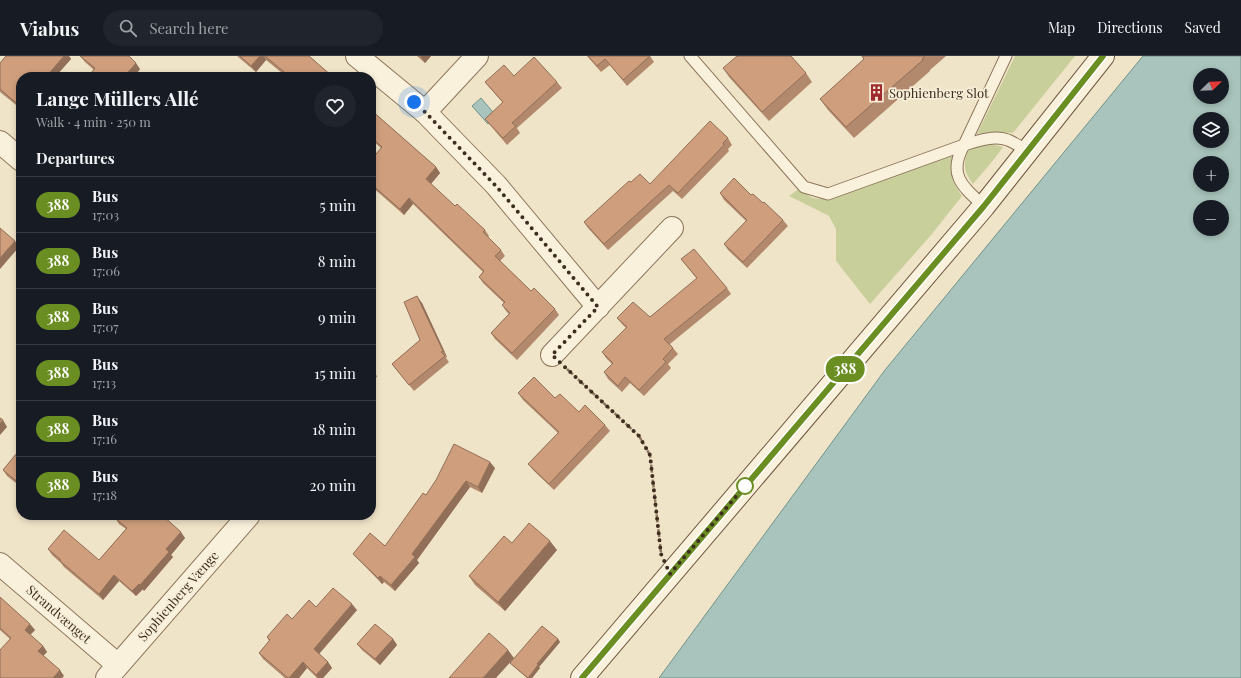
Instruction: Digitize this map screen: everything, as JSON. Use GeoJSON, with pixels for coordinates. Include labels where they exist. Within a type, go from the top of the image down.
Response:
{"type":"FeatureCollection","features":[{"type":"Feature","properties":{"kind":"street"},"geometry":{"type":"LineString","coordinates":[[357,56],[425,112],[496,186],[598,307]]}},
{"type":"Feature","properties":{"kind":"street"},"geometry":{"type":"LineString","coordinates":[[425,112],[477,56]]}},
{"type":"Feature","properties":{"kind":"street"},"geometry":{"type":"LineString","coordinates":[[582,678],[984,206],[1103,56]]}},
{"type":"Feature","properties":{"kind":"street"},"geometry":{"type":"LineString","coordinates":[[0,142],[16,156]]}},
{"type":"Feature","properties":{"kind":"street"},"geometry":{"type":"LineString","coordinates":[[552,355],[672,228]]}},
{"type":"Feature","properties":{"kind":"street","name":"Sophienberg Vænge"},"geometry":{"type":"LineString","coordinates":[[113,672],[244,520]]}},
{"type":"Feature","properties":{"kind":"street","name":"Strandvænget"},"geometry":{"type":"LineString","coordinates":[[0,564],[113,672]]}},
{"type":"Feature","properties":{"kind":"lane"},"geometry":{"type":"LineString","coordinates":[[690,56],[804,187],[828,194],[964,145],[986,139],[1008,140],[1028,151]]}},
{"type":"Feature","properties":{"kind":"lane"},"geometry":{"type":"LineString","coordinates":[[984,206],[967,191],[959,179],[957,173],[958,158],[1006,56]]}},
{"type":"Feature","properties":{"kind":"path"},"geometry":{"type":"LineString","coordinates":[[552,355],[639,436],[650,455],[661,554],[670,574]]}},
{"type":"Feature","properties":{"kind":"green space"},"geometry":{"type":"Polygon","coordinates":[[[1015,56],[1075,56],[1013,133],[991,132],[977,134],[1015,56]]]}},
{"type":"Feature","properties":{"kind":"green space"},"geometry":{"type":"Polygon","coordinates":[[[991,144],[1003,147],[973,184],[966,172],[965,167],[965,158],[969,149],[991,144]]]}},
{"type":"Feature","properties":{"kind":"green space"},"geometry":{"type":"Polygon","coordinates":[[[953,155],[951,167],[952,177],[955,186],[962,196],[932,234],[870,304],[836,261],[836,229],[829,216],[789,196],[800,188],[808,195],[816,199],[830,197],[953,155]]]}},
{"type":"Feature","properties":{"kind":"water"},"geometry":{"type":"Polygon","coordinates":[[[1143,56],[1241,56],[1241,678],[659,678],[885,370],[1143,56]]]}},
{"type":"Feature","properties":{"kind":"water"},"geometry":{"type":"Polygon","coordinates":[[[481,98],[497,117],[488,124],[472,106],[481,98]]]}},
{"type":"Feature","properties":{"kind":"building"},"geometry":{"type":"Polygon","coordinates":[[[6,56],[64,56],[50,72],[16,72],[16,103],[0,89],[0,63],[6,56]]]}},
{"type":"Feature","properties":{"kind":"building"},"geometry":{"type":"Polygon","coordinates":[[[80,56],[129,56],[136,63],[128,72],[92,72],[95,68],[80,56]]]}},
{"type":"Feature","properties":{"kind":"building"},"geometry":{"type":"Polygon","coordinates":[[[240,56],[260,56],[251,66],[240,56]]]}},
{"type":"Feature","properties":{"kind":"building"},"geometry":{"type":"Polygon","coordinates":[[[265,56],[309,56],[327,72],[284,72],[265,56]]]}},
{"type":"Feature","properties":{"kind":"building"},"geometry":{"type":"Polygon","coordinates":[[[588,56],[650,56],[623,80],[605,59],[597,66],[588,56]]]}},
{"type":"Feature","properties":{"kind":"building"},"geometry":{"type":"Polygon","coordinates":[[[737,56],[791,56],[806,73],[762,112],[723,68],[737,56]]]}},
{"type":"Feature","properties":{"kind":"building","name":"Sophienberg Slot"},"geometry":{"type":"Polygon","coordinates":[[[862,56],[925,56],[922,59],[923,60],[846,127],[820,99],[864,59],[862,56]]]}},
{"type":"Feature","properties":{"kind":"building"},"geometry":{"type":"Polygon","coordinates":[[[534,57],[557,82],[512,123],[516,126],[503,138],[485,119],[503,102],[485,82],[504,65],[514,76],[534,57]]]}},
{"type":"Feature","properties":{"kind":"building"},"geometry":{"type":"Polygon","coordinates":[[[376,114],[436,167],[426,179],[455,206],[457,204],[485,230],[483,232],[501,250],[495,256],[531,291],[534,288],[555,309],[512,353],[491,333],[510,313],[502,305],[505,302],[479,277],[484,271],[409,198],[400,209],[376,188],[376,154],[382,147],[376,142],[376,114]]]}},
{"type":"Feature","properties":{"kind":"building"},"geometry":{"type":"Polygon","coordinates":[[[710,121],[728,138],[723,143],[724,145],[678,193],[669,185],[604,244],[584,222],[629,181],[631,182],[640,174],[650,184],[710,121]]]}},
{"type":"Feature","properties":{"kind":"building"},"geometry":{"type":"Polygon","coordinates":[[[734,178],[751,195],[753,194],[763,203],[764,202],[783,220],[743,262],[724,244],[747,220],[720,193],[734,178]]]}},
{"type":"Feature","properties":{"kind":"building"},"geometry":{"type":"Polygon","coordinates":[[[0,228],[15,241],[0,258],[0,228]]]}},
{"type":"Feature","properties":{"kind":"building"},"geometry":{"type":"Polygon","coordinates":[[[694,249],[727,288],[664,339],[673,348],[663,359],[666,362],[639,390],[625,377],[618,386],[604,372],[613,363],[602,352],[627,327],[617,318],[633,302],[650,317],[697,278],[681,259],[694,249]]]}},
{"type":"Feature","properties":{"kind":"building"},"geometry":{"type":"Polygon","coordinates":[[[417,296],[443,351],[441,352],[445,356],[409,385],[392,364],[420,340],[404,302],[417,296]]]}},
{"type":"Feature","properties":{"kind":"building"},"geometry":{"type":"Polygon","coordinates":[[[534,377],[555,398],[560,394],[579,412],[585,405],[605,425],[549,484],[528,464],[559,432],[518,393],[534,377]]]}},
{"type":"Feature","properties":{"kind":"building"},"geometry":{"type":"Polygon","coordinates":[[[454,444],[490,462],[478,487],[466,481],[412,554],[415,557],[391,585],[380,576],[378,578],[353,554],[370,533],[385,546],[423,493],[426,495],[436,480],[454,444]]]}},
{"type":"Feature","properties":{"kind":"building"},"geometry":{"type":"Polygon","coordinates":[[[16,454],[16,481],[3,470],[16,454]]]}},
{"type":"Feature","properties":{"kind":"building"},"geometry":{"type":"Polygon","coordinates":[[[117,520],[168,520],[181,532],[166,549],[169,552],[140,585],[139,584],[132,591],[114,575],[99,594],[48,549],[64,530],[99,560],[127,528],[117,520]]]}},
{"type":"Feature","properties":{"kind":"building"},"geometry":{"type":"Polygon","coordinates":[[[529,523],[550,541],[498,602],[469,576],[504,536],[512,543],[529,523]]]}},
{"type":"Feature","properties":{"kind":"building"},"geometry":{"type":"Polygon","coordinates":[[[333,588],[352,604],[314,649],[328,662],[316,675],[303,662],[288,678],[259,653],[270,640],[267,637],[287,614],[292,619],[309,600],[316,607],[333,588]]]}},
{"type":"Feature","properties":{"kind":"building"},"geometry":{"type":"Polygon","coordinates":[[[0,597],[30,624],[25,630],[43,646],[38,651],[60,670],[53,678],[0,678],[0,650],[11,638],[0,628],[0,597]]]}},
{"type":"Feature","properties":{"kind":"building"},"geometry":{"type":"Polygon","coordinates":[[[375,624],[393,639],[375,659],[357,644],[375,624]]]}},
{"type":"Feature","properties":{"kind":"building"},"geometry":{"type":"Polygon","coordinates":[[[542,626],[558,639],[537,664],[538,665],[528,678],[510,663],[542,626]]]}},
{"type":"Feature","properties":{"kind":"building"},"geometry":{"type":"Polygon","coordinates":[[[489,633],[508,650],[483,678],[449,678],[489,633]]]}},
{"type":"Feature","properties":{"kind":"bus line","name":"388"},"geometry":{"type":"LineString","coordinates":[[582,678],[984,206],[1103,56]]}},
{"type":"Feature","properties":{"kind":"place","name":"Sophienberg Slot"},"geometry":{"type":"Point","coordinates":[876,93]}},
{"type":"Feature","properties":{"kind":"route"},"geometry":{"type":"LineString","coordinates":[[414,102],[496,186],[598,307],[552,355],[639,436],[650,455],[661,554],[670,574],[745,486]]}}]}
